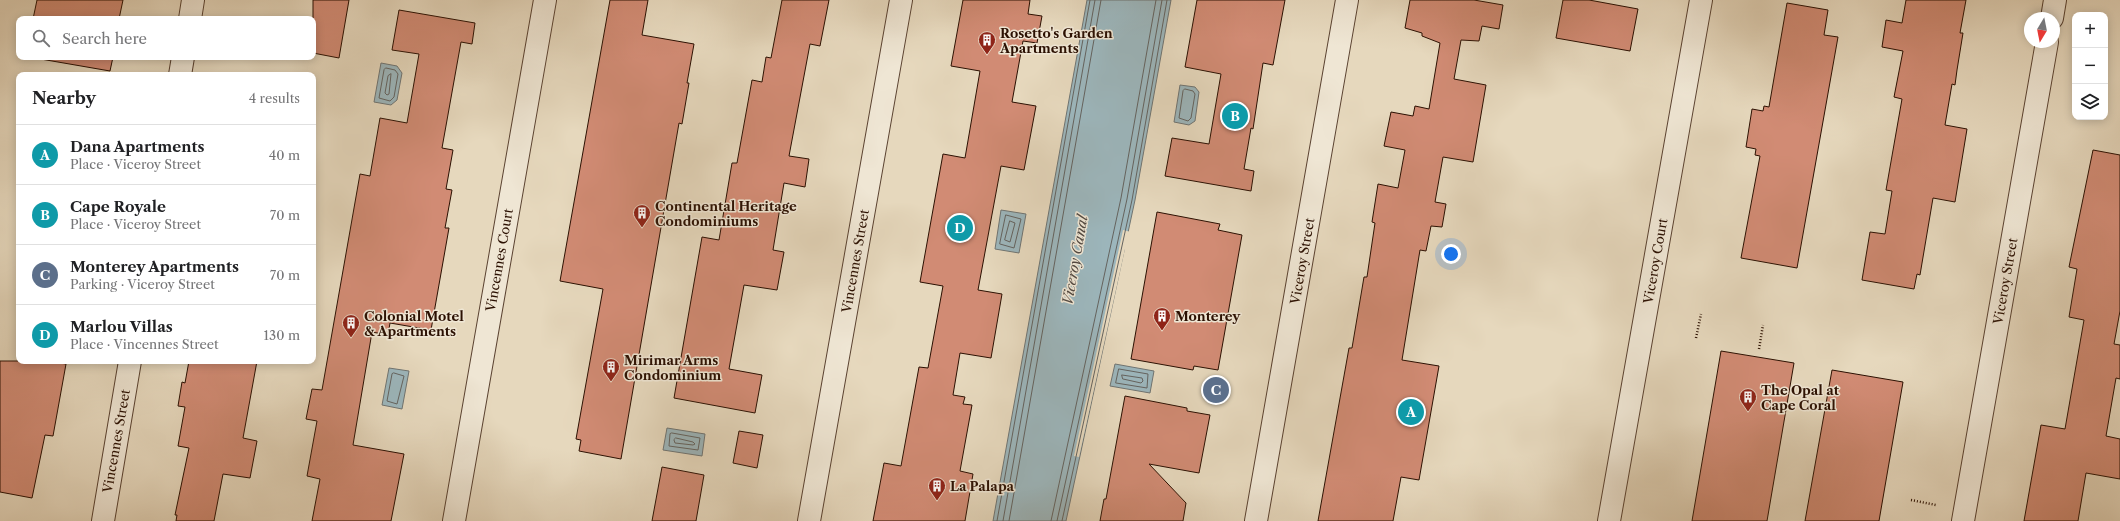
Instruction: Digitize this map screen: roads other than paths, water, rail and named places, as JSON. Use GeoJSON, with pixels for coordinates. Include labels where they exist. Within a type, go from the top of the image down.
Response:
{"type":"FeatureCollection","features":[{"type":"Feature","properties":{"kind":"street"},"geometry":{"type":"LineString","coordinates":[[190,16],[193,0]]}},
{"type":"Feature","properties":{"kind":"street","name":"Vincennes Court"},"geometry":{"type":"LineString","coordinates":[[454,521],[545,0]]}},
{"type":"Feature","properties":{"kind":"street","name":"Vincennes Street"},"geometry":{"type":"LineString","coordinates":[[809,521],[901,0]]}},
{"type":"Feature","properties":{"kind":"street","name":"Viceroy Street"},"geometry":{"type":"LineString","coordinates":[[1256,521],[1347,0]]}},
{"type":"Feature","properties":{"kind":"street","name":"Viceroy Court"},"geometry":{"type":"LineString","coordinates":[[1609,521],[1701,0]]}},
{"type":"Feature","properties":{"kind":"street"},"geometry":{"type":"LineString","coordinates":[[2053,12],[2055,0]]}},
{"type":"Feature","properties":{"kind":"street","name":"Viceroy Street"},"geometry":{"type":"LineString","coordinates":[[1963,521],[2046,48]]}},
{"type":"Feature","properties":{"kind":"street"},"geometry":{"type":"LineString","coordinates":[[180,72],[182,60]]}},
{"type":"Feature","properties":{"kind":"street","name":"Vincennes Street"},"geometry":{"type":"LineString","coordinates":[[103,521],[129,364]]}},
{"type":"Feature","properties":{"kind":"water","name":"Viceroy Canal"},"geometry":{"type":"Polygon","coordinates":[[[1087,0],[1171,0],[1135,200],[1066,521],[993,521],[1087,0]]]}},
{"type":"Feature","properties":{"kind":"water"},"geometry":{"type":"Polygon","coordinates":[[[381,63],[397,66],[402,73],[397,100],[391,105],[374,102],[381,63]]]}},
{"type":"Feature","properties":{"kind":"water"},"geometry":{"type":"Polygon","coordinates":[[[1180,85],[1195,87],[1199,92],[1195,121],[1189,125],[1174,122],[1180,85]]]}},
{"type":"Feature","properties":{"kind":"water"},"geometry":{"type":"Polygon","coordinates":[[[1001,210],[1026,214],[1019,253],[995,249],[1001,210]]]}},
{"type":"Feature","properties":{"kind":"water"},"geometry":{"type":"Polygon","coordinates":[[[1115,364],[1154,371],[1150,393],[1110,386],[1115,364]]]}},
{"type":"Feature","properties":{"kind":"water"},"geometry":{"type":"Polygon","coordinates":[[[389,368],[409,371],[402,409],[382,405],[389,368]]]}},
{"type":"Feature","properties":{"kind":"water"},"geometry":{"type":"Polygon","coordinates":[[[667,428],[705,434],[702,456],[663,450],[667,428]]]}},
{"type":"Feature","properties":{"kind":"place","name":"Rosetto's Garden Apartments"},"geometry":{"type":"Point","coordinates":[987,55]}},
{"type":"Feature","properties":{"kind":"place","name":"Cape Royale"},"geometry":{"type":"Point","coordinates":[1235,116]}},
{"type":"Feature","properties":{"kind":"place","name":"Continental Heritage Condominiums"},"geometry":{"type":"Point","coordinates":[642,228]}},
{"type":"Feature","properties":{"kind":"place","name":"Marlou Villas"},"geometry":{"type":"Point","coordinates":[960,228]}},
{"type":"Feature","properties":{"kind":"place","name":"Monterey"},"geometry":{"type":"Point","coordinates":[1162,331]}},
{"type":"Feature","properties":{"kind":"place","name":"Colonial Motel & Apartments"},"geometry":{"type":"Point","coordinates":[351,338]}},
{"type":"Feature","properties":{"kind":"place","name":"Mirimar Arms Condominium"},"geometry":{"type":"Point","coordinates":[611,382]}},
{"type":"Feature","properties":{"kind":"place","name":"Monterey Apartments"},"geometry":{"type":"Point","coordinates":[1216,390]}},
{"type":"Feature","properties":{"kind":"place","name":"Dana Apartments"},"geometry":{"type":"Point","coordinates":[1411,412]}},
{"type":"Feature","properties":{"kind":"place","name":"The Opal at Cape Coral"},"geometry":{"type":"Point","coordinates":[1748,412]}},
{"type":"Feature","properties":{"kind":"place","name":"La Palapa"},"geometry":{"type":"Point","coordinates":[937,501]}}]}
